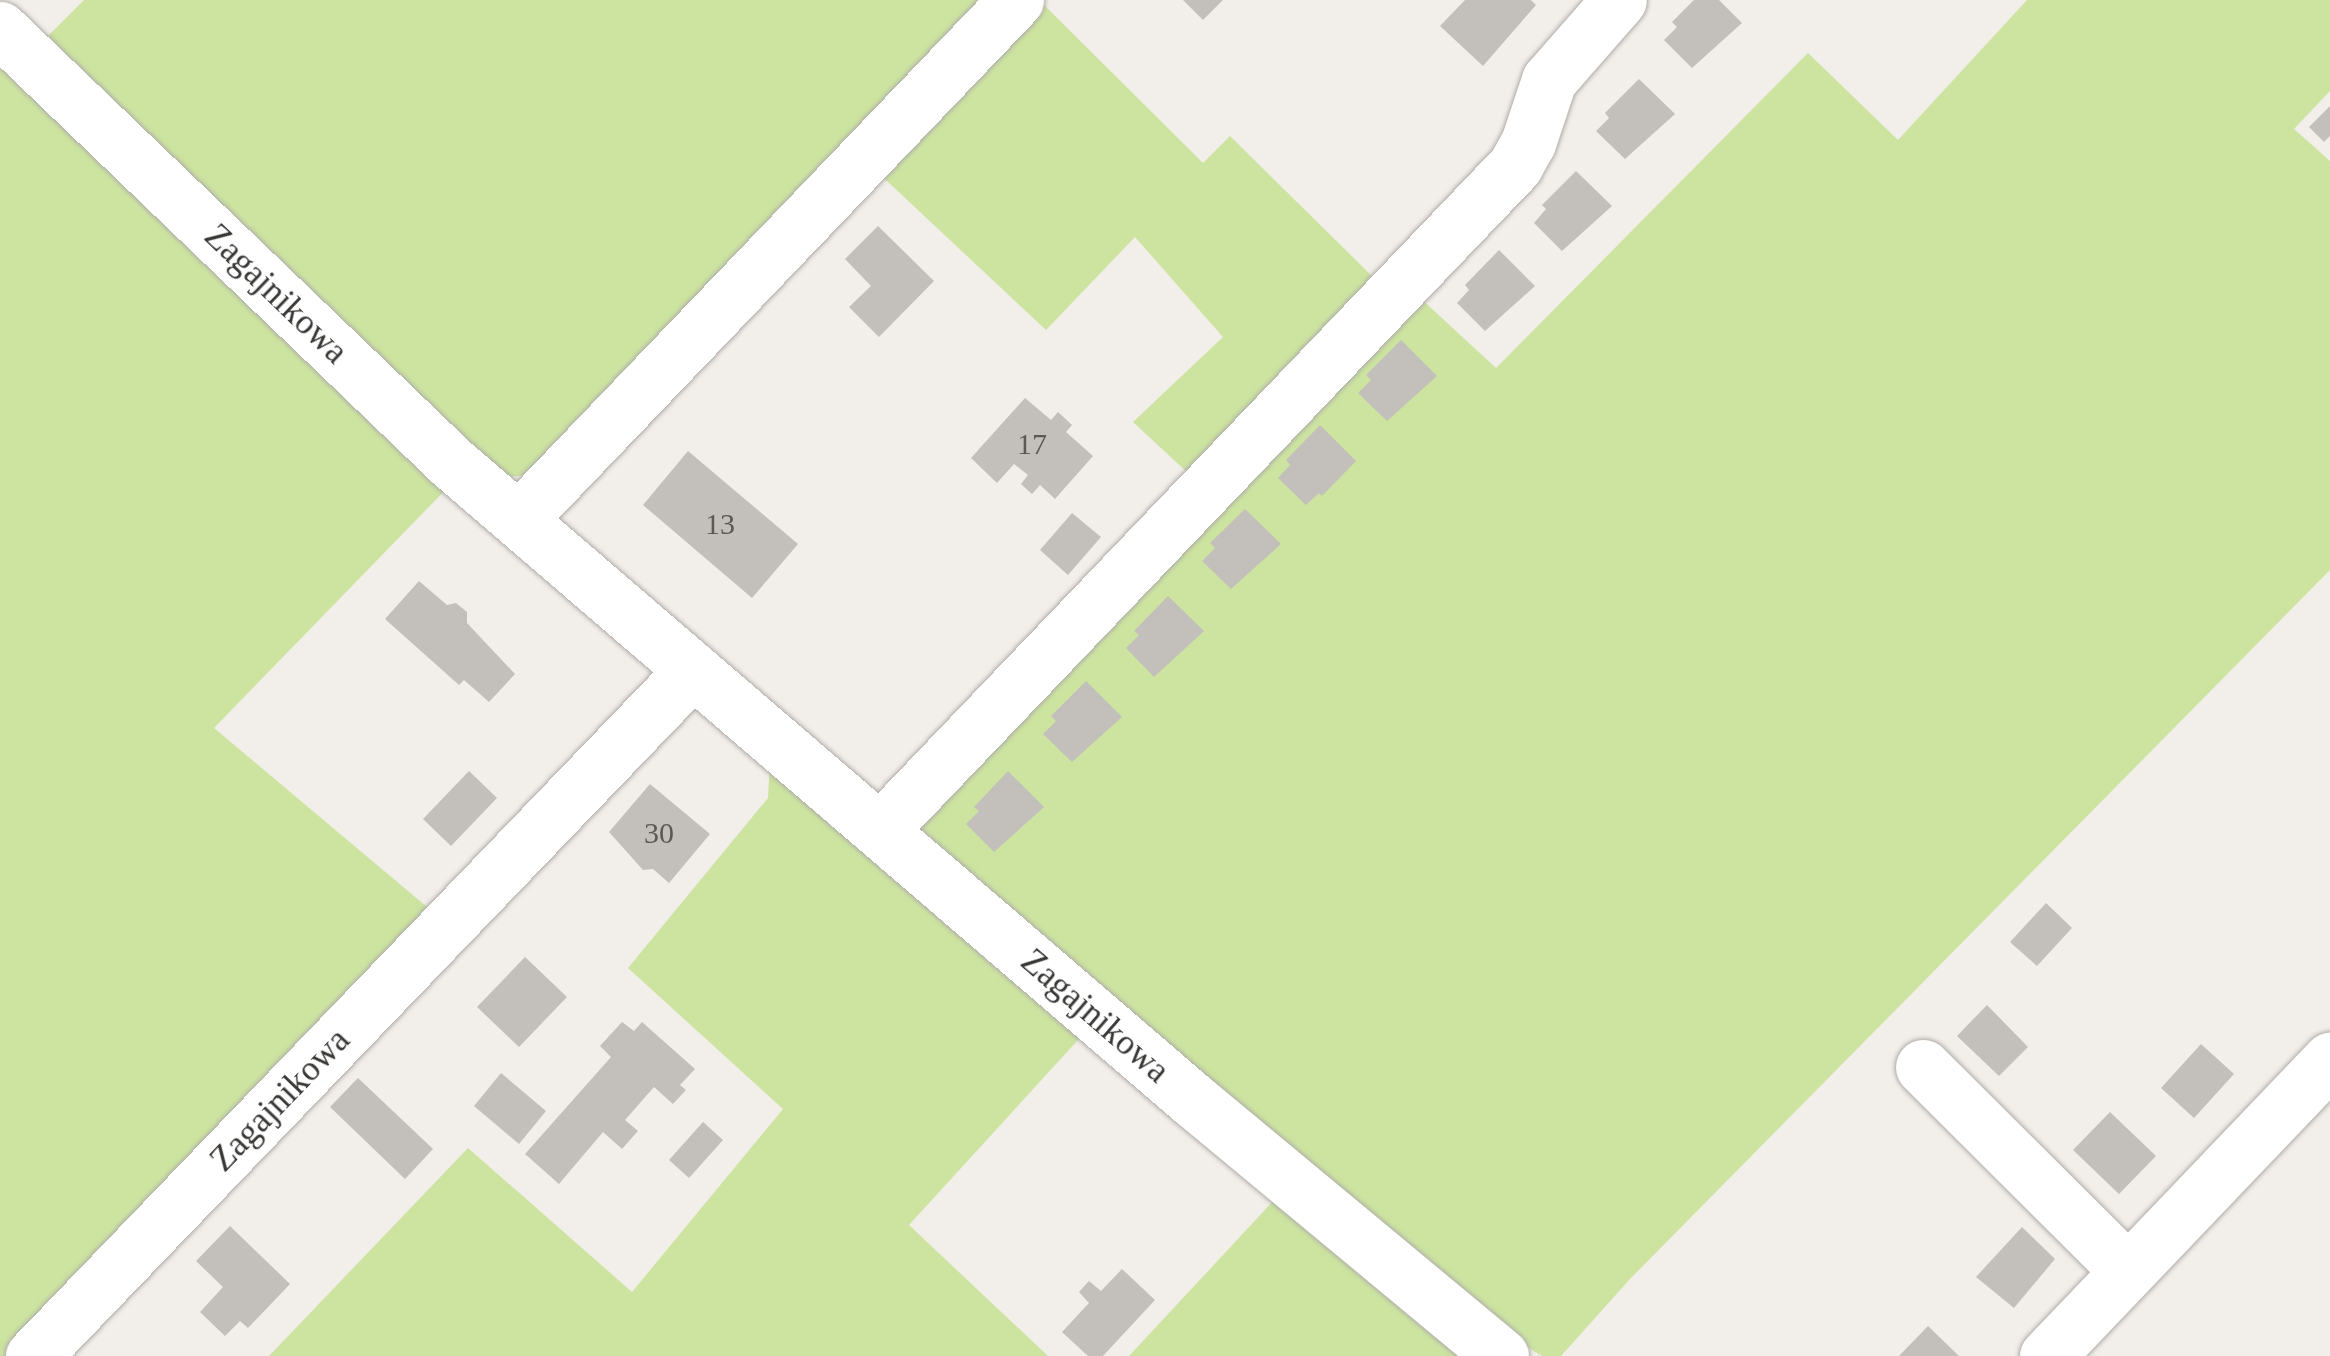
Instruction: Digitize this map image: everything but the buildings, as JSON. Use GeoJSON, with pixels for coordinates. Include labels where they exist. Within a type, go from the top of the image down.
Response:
{"type":"FeatureCollection","features":[{"type":"Feature","properties":{"kind":"street"},"geometry":{"type":"LineString","coordinates":[[518,520],[1016,0]]}},
{"type":"Feature","properties":{"kind":"street"},"geometry":{"type":"LineString","coordinates":[[880,830],[1500,182],[1528,143],[1550,80],[1620,0]]}},
{"type":"Feature","properties":{"kind":"street","name":"Zagajnikowa"},"geometry":{"type":"LineString","coordinates":[[0,29],[452,464],[1194,1100],[1501,1356]]}},
{"type":"Feature","properties":{"kind":"street","name":"Zagajnikowa"},"geometry":{"type":"LineString","coordinates":[[33,1356],[693,670]]}},
{"type":"Feature","properties":{"kind":"street"},"geometry":{"type":"LineString","coordinates":[[2047,1356],[2330,1060]]}},
{"type":"Feature","properties":{"kind":"street"},"geometry":{"type":"LineString","coordinates":[[1923,1067],[2128,1271]]}},
{"type":"Feature","properties":{"kind":"green space"},"geometry":{"type":"Polygon","coordinates":[[[84,0],[1003,0],[548,474],[503,477],[40,44],[84,0]]]}},
{"type":"Feature","properties":{"kind":"green space"},"geometry":{"type":"Polygon","coordinates":[[[1039,0],[1203,163],[1230,136],[1375,279],[1417,295],[1496,368],[1808,53],[1898,140],[2027,0],[2330,0],[2330,91],[2294,129],[2330,161],[2330,570],[1630,1279],[1561,1356],[1542,1356],[1532,1350],[1198,1086],[880,803],[1189,474],[1133,422],[1223,337],[1135,237],[1046,330],[872,167],[1039,0]]]}},
{"type":"Feature","properties":{"kind":"green space"},"geometry":{"type":"Polygon","coordinates":[[[0,57],[456,479],[214,728],[433,912],[9,1356],[0,1356],[0,57]]]}},
{"type":"Feature","properties":{"kind":"green space"},"geometry":{"type":"Polygon","coordinates":[[[770,761],[1107,1042],[1078,1040],[909,1225],[1048,1356],[269,1356],[468,1148],[632,1292],[783,1109],[628,968],[768,798],[770,761]]]}},
{"type":"Feature","properties":{"kind":"green space"},"geometry":{"type":"Polygon","coordinates":[[[1277,1197],[1465,1356],[1129,1356],[1277,1197]]]}}]}
